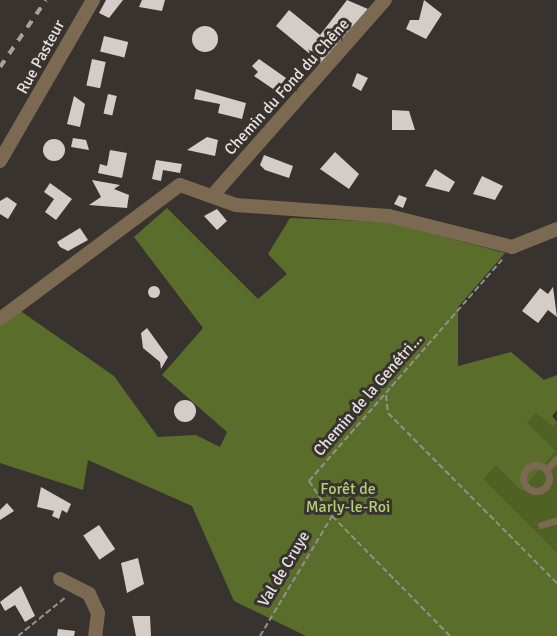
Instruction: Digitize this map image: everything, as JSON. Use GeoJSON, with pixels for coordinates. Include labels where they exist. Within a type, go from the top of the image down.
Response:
{"type":"FeatureCollection","features":[{"type":"Feature","properties":{"kind":"street","name":"Rue Pasteur"},"geometry":{"type":"LineString","coordinates":[[0,161],[93,0]]}},
{"type":"Feature","properties":{"kind":"street","name":"Chemin du Fond du Chêne"},"geometry":{"type":"LineString","coordinates":[[210,193],[385,0]]}},
{"type":"Feature","properties":{"kind":"street"},"geometry":{"type":"LineString","coordinates":[[0,319],[116,238],[173,188],[188,185],[236,205],[389,216],[512,247],[557,229]]}},
{"type":"Feature","properties":{"kind":"street"},"geometry":{"type":"LineString","coordinates":[[60,579],[89,594],[98,613],[95,636]]}},
{"type":"Feature","properties":{"kind":"lane"},"geometry":{"type":"LineString","coordinates":[[546,470],[557,458]]}},
{"type":"Feature","properties":{"kind":"lane"},"geometry":{"type":"LineString","coordinates":[[542,525],[557,520]]}},
{"type":"Feature","properties":{"kind":"path","name":"Chemin de la Genétri..."},"geometry":{"type":"LineString","coordinates":[[450,636],[332,516],[309,481],[512,247]]}},
{"type":"Feature","properties":{"kind":"path"},"geometry":{"type":"LineString","coordinates":[[386,393],[388,413],[557,583]]}},
{"type":"Feature","properties":{"kind":"path","name":"Val de Cruye"},"geometry":{"type":"LineString","coordinates":[[260,636],[299,562],[332,516]]}},
{"type":"Feature","properties":{"kind":"path"},"geometry":{"type":"LineString","coordinates":[[18,636],[56,610],[75,587]]}},
{"type":"Feature","properties":{"kind":"green space","name":"Forêt de Marly-le-Roi"},"geometry":{"type":"Polygon","coordinates":[[[167,208],[258,299],[287,274],[268,254],[290,218],[388,222],[505,253],[458,307],[458,366],[511,352],[544,380],[557,375],[557,410],[552,416],[557,422],[553,427],[536,413],[527,423],[556,451],[521,491],[496,466],[484,479],[557,552],[557,636],[306,636],[234,601],[192,506],[88,460],[83,490],[0,463],[0,324],[19,310],[114,376],[158,437],[196,435],[220,447],[227,432],[162,375],[203,328],[134,237],[167,208]]]}},
{"type":"Feature","properties":{"kind":"green space"},"geometry":{"type":"Polygon","coordinates":[[[536,412],[552,426],[557,422],[557,552],[484,479],[496,466],[521,491],[527,423],[536,412]]]}},
{"type":"Feature","properties":{"kind":"building"},"geometry":{"type":"Polygon","coordinates":[[[106,0],[123,0],[109,18],[99,13],[106,0]]]}},
{"type":"Feature","properties":{"kind":"building"},"geometry":{"type":"Polygon","coordinates":[[[142,0],[165,0],[162,11],[139,7],[142,0]]]}},
{"type":"Feature","properties":{"kind":"building"},"geometry":{"type":"Polygon","coordinates":[[[347,0],[368,9],[322,64],[276,26],[289,10],[320,35],[347,0]]]}},
{"type":"Feature","properties":{"kind":"building"},"geometry":{"type":"Polygon","coordinates":[[[424,0],[442,14],[426,39],[406,29],[410,20],[419,20],[424,0]]]}},
{"type":"Feature","properties":{"kind":"building"},"geometry":{"type":"Polygon","coordinates":[[[205,26],[214,30],[218,39],[214,48],[205,52],[196,48],[192,39],[196,30],[205,26]]]}},
{"type":"Feature","properties":{"kind":"building"},"geometry":{"type":"Polygon","coordinates":[[[104,36],[128,42],[124,58],[100,52],[104,36]]]}},
{"type":"Feature","properties":{"kind":"building"},"geometry":{"type":"Polygon","coordinates":[[[92,59],[106,62],[100,88],[86,85],[92,59]]]}},
{"type":"Feature","properties":{"kind":"building"},"geometry":{"type":"Polygon","coordinates":[[[259,59],[286,78],[276,91],[254,76],[258,72],[252,66],[259,59]]]}},
{"type":"Feature","properties":{"kind":"building"},"geometry":{"type":"Polygon","coordinates":[[[357,73],[368,78],[361,91],[352,86],[357,73]]]}},
{"type":"Feature","properties":{"kind":"building"},"geometry":{"type":"Polygon","coordinates":[[[196,89],[246,103],[242,119],[218,113],[220,104],[194,99],[196,89]]]}},
{"type":"Feature","properties":{"kind":"building"},"geometry":{"type":"Polygon","coordinates":[[[108,94],[117,96],[112,116],[104,113],[108,94]]]}},
{"type":"Feature","properties":{"kind":"building"},"geometry":{"type":"Polygon","coordinates":[[[74,96],[85,104],[80,127],[67,124],[74,96]]]}},
{"type":"Feature","properties":{"kind":"building"},"geometry":{"type":"Polygon","coordinates":[[[392,110],[409,111],[415,130],[392,130],[392,110]]]}},
{"type":"Feature","properties":{"kind":"building"},"geometry":{"type":"Polygon","coordinates":[[[207,137],[218,140],[215,156],[187,150],[207,137]]]}},
{"type":"Feature","properties":{"kind":"building"},"geometry":{"type":"Polygon","coordinates":[[[73,138],[86,140],[89,150],[71,147],[73,138]]]}},
{"type":"Feature","properties":{"kind":"building"},"geometry":{"type":"Polygon","coordinates":[[[54,139],[64,146],[65,150],[58,160],[54,161],[44,154],[43,150],[50,140],[54,139]]]}},
{"type":"Feature","properties":{"kind":"building"},"geometry":{"type":"Polygon","coordinates":[[[110,150],[127,153],[122,178],[98,173],[100,164],[107,166],[110,150]]]}},
{"type":"Feature","properties":{"kind":"building"},"geometry":{"type":"Polygon","coordinates":[[[335,152],[359,174],[349,189],[320,169],[335,152]]]}},
{"type":"Feature","properties":{"kind":"building"},"geometry":{"type":"Polygon","coordinates":[[[264,155],[293,166],[289,178],[265,170],[260,165],[264,155]]]}},
{"type":"Feature","properties":{"kind":"building"},"geometry":{"type":"Polygon","coordinates":[[[156,160],[182,164],[180,173],[163,170],[161,181],[152,179],[156,160]]]}},
{"type":"Feature","properties":{"kind":"building"},"geometry":{"type":"Polygon","coordinates":[[[435,169],[455,182],[449,192],[425,186],[435,169]]]}},
{"type":"Feature","properties":{"kind":"building"},"geometry":{"type":"Polygon","coordinates":[[[482,176],[503,186],[495,200],[473,194],[482,176]]]}},
{"type":"Feature","properties":{"kind":"building"},"geometry":{"type":"Polygon","coordinates":[[[92,180],[120,185],[114,189],[129,195],[127,208],[89,205],[101,197],[92,180]]]}},
{"type":"Feature","properties":{"kind":"building"},"geometry":{"type":"Polygon","coordinates":[[[50,183],[72,199],[56,220],[45,212],[54,199],[44,192],[50,183]]]}},
{"type":"Feature","properties":{"kind":"building"},"geometry":{"type":"Polygon","coordinates":[[[399,195],[407,198],[403,208],[394,204],[399,195]]]}},
{"type":"Feature","properties":{"kind":"building"},"geometry":{"type":"Polygon","coordinates":[[[7,197],[17,204],[8,219],[0,214],[0,201],[7,197]]]}},
{"type":"Feature","properties":{"kind":"building"},"geometry":{"type":"Polygon","coordinates":[[[217,209],[227,221],[217,230],[204,216],[217,209]]]}},
{"type":"Feature","properties":{"kind":"building"},"geometry":{"type":"Polygon","coordinates":[[[80,228],[88,240],[68,251],[60,247],[57,242],[80,228]]]}},
{"type":"Feature","properties":{"kind":"building"},"geometry":{"type":"Polygon","coordinates":[[[156,286],[159,287],[159,297],[152,298],[149,297],[148,290],[149,287],[156,286]]]}},
{"type":"Feature","properties":{"kind":"building"},"geometry":{"type":"Polygon","coordinates":[[[553,287],[557,317],[548,310],[538,323],[522,311],[540,288],[548,294],[553,287]]]}},
{"type":"Feature","properties":{"kind":"building"},"geometry":{"type":"Polygon","coordinates":[[[147,328],[168,357],[161,369],[160,362],[143,348],[141,333],[147,328]]]}},
{"type":"Feature","properties":{"kind":"building"},"geometry":{"type":"Polygon","coordinates":[[[185,400],[193,403],[196,411],[193,419],[185,422],[177,419],[174,411],[177,403],[185,400]]]}},
{"type":"Feature","properties":{"kind":"building"},"geometry":{"type":"Polygon","coordinates":[[[41,487],[71,504],[67,513],[62,510],[59,519],[52,516],[54,511],[37,507],[41,487]]]}},
{"type":"Feature","properties":{"kind":"building"},"geometry":{"type":"Polygon","coordinates":[[[7,503],[14,511],[0,520],[0,510],[7,503]]]}},
{"type":"Feature","properties":{"kind":"building"},"geometry":{"type":"Polygon","coordinates":[[[99,525],[115,549],[99,560],[83,536],[99,525]]]}},
{"type":"Feature","properties":{"kind":"building"},"geometry":{"type":"Polygon","coordinates":[[[138,558],[144,584],[127,593],[121,563],[138,558]]]}},
{"type":"Feature","properties":{"kind":"building"},"geometry":{"type":"Polygon","coordinates":[[[21,586],[35,616],[25,622],[15,605],[5,611],[0,602],[21,586]]]}},
{"type":"Feature","properties":{"kind":"building"},"geometry":{"type":"Polygon","coordinates":[[[132,616],[150,616],[151,636],[136,636],[132,616]]]}},
{"type":"Feature","properties":{"kind":"building"},"geometry":{"type":"Polygon","coordinates":[[[58,629],[75,631],[74,636],[57,636],[58,629]]]}},
{"type":"Feature","properties":{"kind":"railway"},"geometry":{"type":"LineString","coordinates":[[0,67],[46,0]]}}]}
